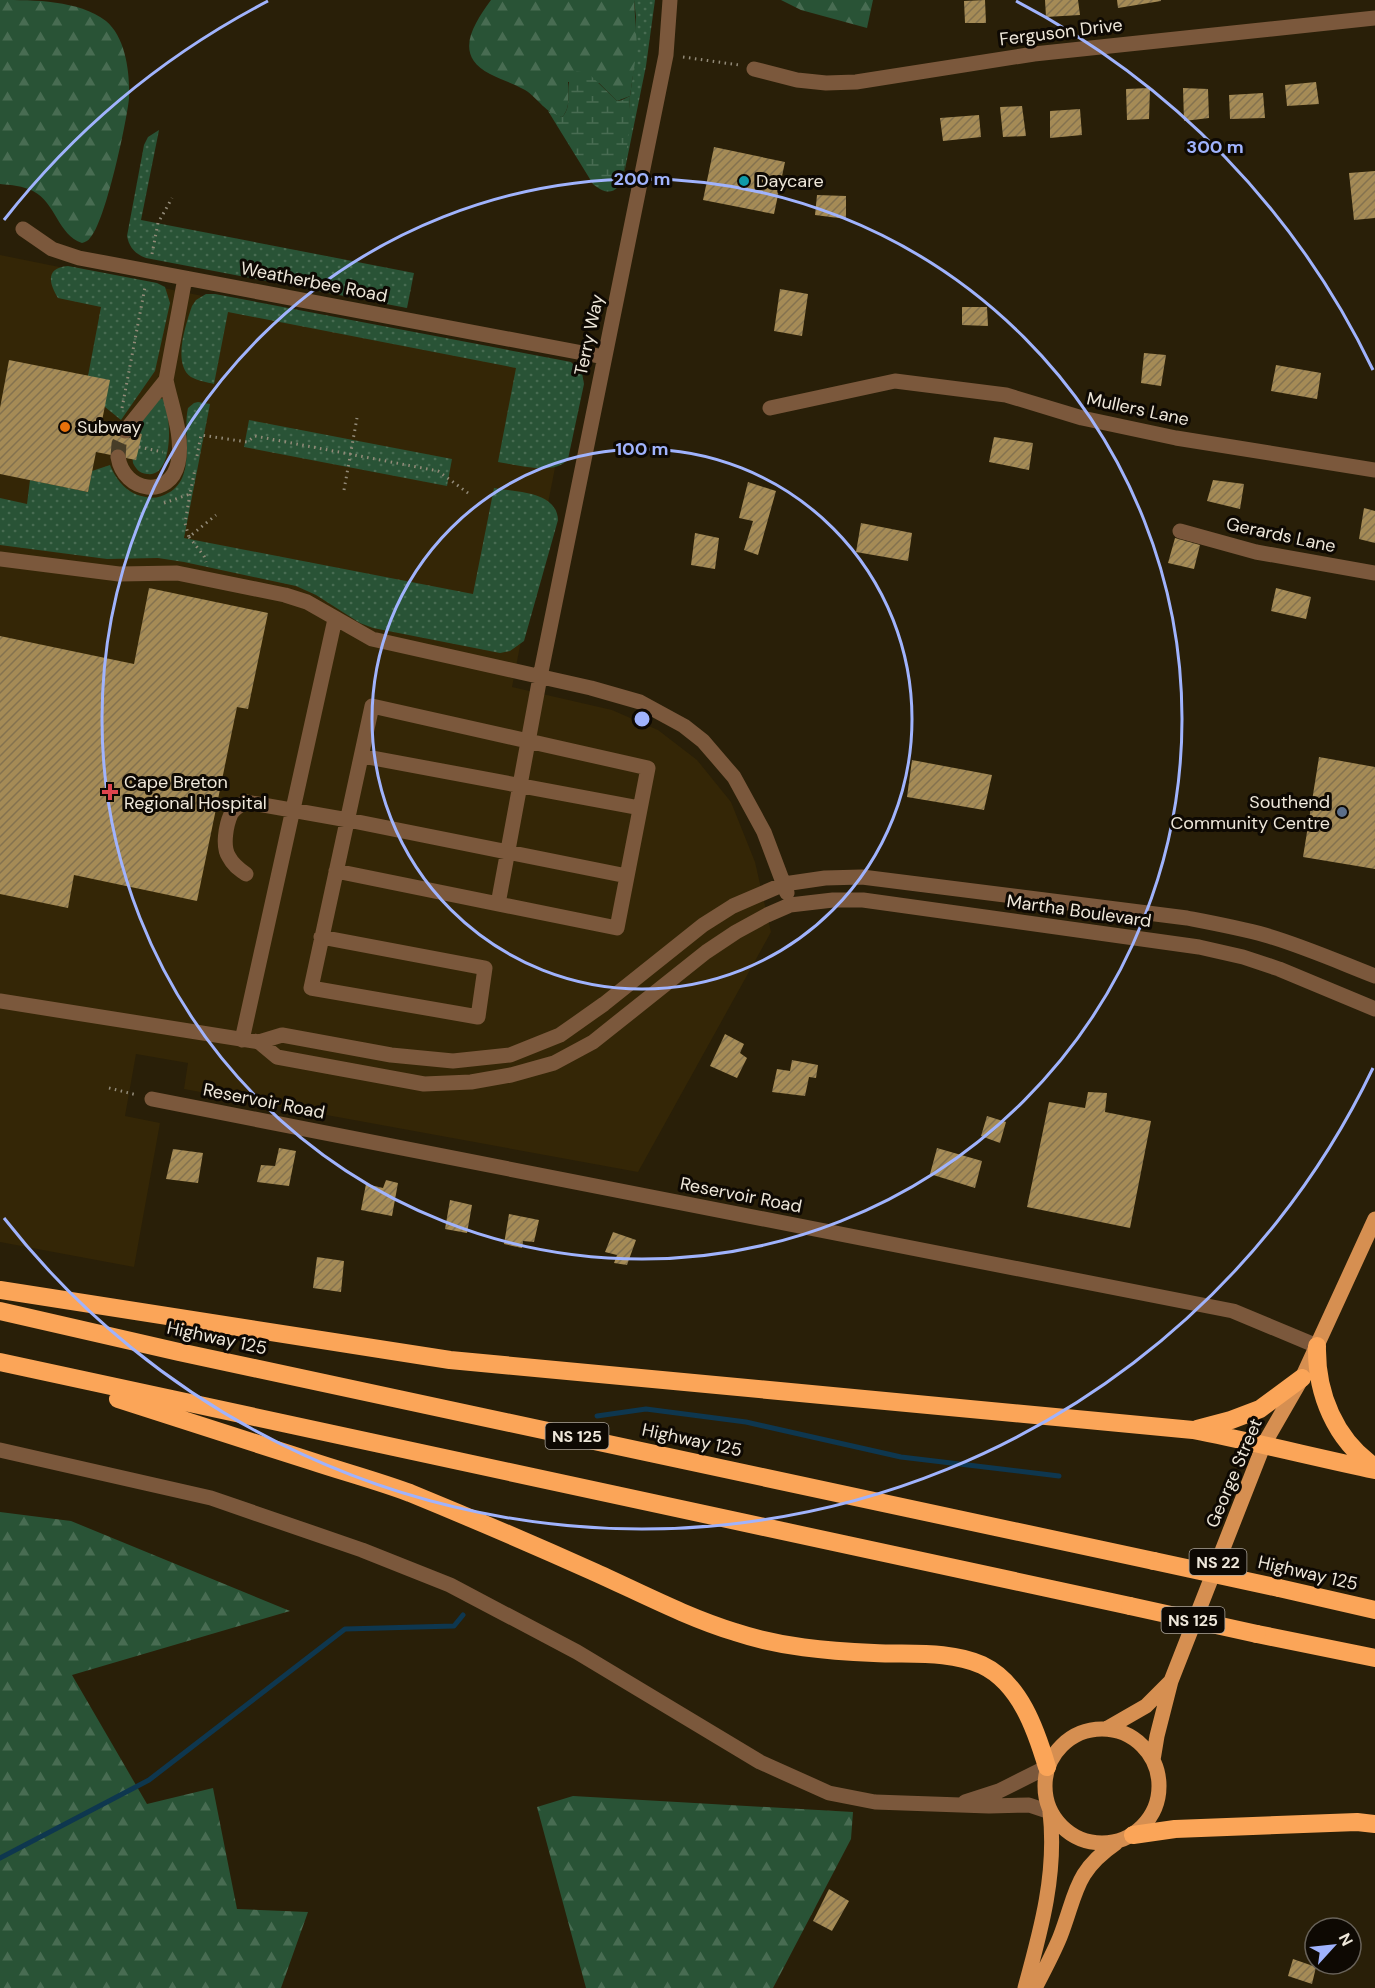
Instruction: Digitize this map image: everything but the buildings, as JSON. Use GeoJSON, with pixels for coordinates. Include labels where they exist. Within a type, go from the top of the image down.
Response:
{"type":"FeatureCollection","features":[{"type":"Feature","properties":{"kind":"highway"},"geometry":{"type":"LineString","coordinates":[[0,1290],[450,1360],[1193,1430],[1375,1469]]}},
{"type":"Feature","properties":{"kind":"highway","name":"Highway 125"},"geometry":{"type":"LineString","coordinates":[[0,1311],[179,1352],[1375,1610]]}},
{"type":"Feature","properties":{"kind":"highway"},"geometry":{"type":"LineString","coordinates":[[1317,1346],[1317,1362],[1323,1397],[1335,1425],[1375,1469]]}},
{"type":"Feature","properties":{"kind":"highway","name":"NS 125"},"geometry":{"type":"LineString","coordinates":[[0,1362],[1375,1658]]}},
{"type":"Feature","properties":{"kind":"highway"},"geometry":{"type":"LineString","coordinates":[[22,1368],[407,1492],[733,1632],[805,1648],[932,1655],[962,1659],[981,1665],[998,1676],[1016,1694],[1034,1729],[1047,1767]]}},
{"type":"Feature","properties":{"kind":"highway"},"geometry":{"type":"LineString","coordinates":[[1193,1430],[1231,1420],[1260,1409],[1302,1378]]}},
{"type":"Feature","properties":{"kind":"highway"},"geometry":{"type":"LineString","coordinates":[[1126,1838],[1175,1829],[1375,1824]]}},
{"type":"Feature","properties":{"kind":"main road","name":"George Street"},"geometry":{"type":"LineString","coordinates":[[1153,1760],[1156,1736],[1171,1681],[1264,1444],[1302,1378],[1375,1219]]}},
{"type":"Feature","properties":{"kind":"main road","name":"George Street"},"geometry":{"type":"LineString","coordinates":[[1106,1729],[1146,1706],[1171,1681]]}},
{"type":"Feature","properties":{"kind":"main road"},"geometry":{"type":"LineString","coordinates":[[1025,1988],[1041,1932],[1052,1862],[1050,1812],[1045,1797],[1044,1782],[1047,1767],[1064,1742],[1077,1734],[1091,1729],[1121,1732],[1134,1738],[1153,1760],[1159,1776],[1159,1794],[1154,1810],[1146,1824],[1091,1863],[1080,1878],[1060,1937],[1035,1988]]}},
{"type":"Feature","properties":{"kind":"main road"},"geometry":{"type":"LineString","coordinates":[[1050,1812],[1059,1825],[1072,1836],[1087,1842],[1103,1844],[1126,1838]]}},
{"type":"Feature","properties":{"kind":"street","name":"Terry Way"},"geometry":{"type":"LineString","coordinates":[[498,904],[540,677],[666,55],[670,0]]}},
{"type":"Feature","properties":{"kind":"street","name":"Ferguson Drive"},"geometry":{"type":"LineString","coordinates":[[754,69],[797,80],[826,83],[856,82],[1057,51],[1375,18]]}},
{"type":"Feature","properties":{"kind":"street","name":"Weatherbee Road"},"geometry":{"type":"LineString","coordinates":[[23,229],[52,249],[68,255],[604,357]]}},
{"type":"Feature","properties":{"kind":"street"},"geometry":{"type":"LineString","coordinates":[[118,457],[119,466],[124,475],[139,485],[156,486],[166,481],[173,474],[178,462],[179,440],[166,380],[184,278]]}},
{"type":"Feature","properties":{"kind":"street"},"geometry":{"type":"LineString","coordinates":[[125,431],[166,380]]}},
{"type":"Feature","properties":{"kind":"street","name":"Mullers Lane"},"geometry":{"type":"LineString","coordinates":[[770,408],[895,381],[1006,395],[1082,418],[1176,438],[1375,470]]}},
{"type":"Feature","properties":{"kind":"street","name":"Gerards Lane"},"geometry":{"type":"LineString","coordinates":[[1180,531],[1256,552],[1375,573]]}},
{"type":"Feature","properties":{"kind":"street"},"geometry":{"type":"LineString","coordinates":[[0,559],[119,574],[177,573],[297,598],[372,639],[591,688],[640,702],[677,721],[703,741],[720,759],[745,796],[764,832],[790,905]]}},
{"type":"Feature","properties":{"kind":"street"},"geometry":{"type":"LineString","coordinates":[[242,1040],[335,619]]}},
{"type":"Feature","properties":{"kind":"street"},"geometry":{"type":"LineString","coordinates":[[321,937],[485,968],[478,1017],[311,988],[321,937],[372,706],[648,768],[617,928],[336,871]]}},
{"type":"Feature","properties":{"kind":"street"},"geometry":{"type":"LineString","coordinates":[[362,756],[640,808]]}},
{"type":"Feature","properties":{"kind":"street"},"geometry":{"type":"LineString","coordinates":[[246,874],[234,866],[225,846],[231,814],[238,806],[246,802],[627,876]]}},
{"type":"Feature","properties":{"kind":"street","name":"Martha Boulevard"},"geometry":{"type":"LineString","coordinates":[[259,1042],[282,1035],[391,1055],[453,1061],[510,1055],[560,1035],[604,1005],[703,925],[733,906],[784,884],[825,878],[862,877],[1187,918],[1264,935],[1305,948],[1375,976]]}},
{"type":"Feature","properties":{"kind":"street"},"geometry":{"type":"LineString","coordinates":[[1002,920],[1006,895]]}},
{"type":"Feature","properties":{"kind":"street","name":"Martha Boulevard"},"geometry":{"type":"LineString","coordinates":[[259,1042],[277,1057],[424,1084],[471,1082],[511,1075],[554,1063],[593,1042],[706,952],[736,932],[790,905],[832,900],[863,900],[1198,947],[1243,957],[1279,969],[1375,1009]]}},
{"type":"Feature","properties":{"kind":"street"},"geometry":{"type":"LineString","coordinates":[[0,1001],[259,1042]]}},
{"type":"Feature","properties":{"kind":"street","name":"Reservoir Road"},"geometry":{"type":"LineString","coordinates":[[152,1099],[1233,1311],[1317,1346]]}},
{"type":"Feature","properties":{"kind":"street"},"geometry":{"type":"LineString","coordinates":[[0,1450],[211,1498],[362,1550],[450,1585],[577,1652],[760,1762],[829,1793],[875,1802],[1029,1805],[1050,1812]]}},
{"type":"Feature","properties":{"kind":"street"},"geometry":{"type":"LineString","coordinates":[[956,1805],[999,1791],[1047,1767]]}},
{"type":"Feature","properties":{"kind":"path"},"geometry":{"type":"LineString","coordinates":[[666,55],[720,61],[754,69]]}},
{"type":"Feature","properties":{"kind":"path"},"geometry":{"type":"LineString","coordinates":[[119,413],[158,223],[172,198]]}},
{"type":"Feature","properties":{"kind":"path"},"geometry":{"type":"LineString","coordinates":[[344,490],[357,418]]}},
{"type":"Feature","properties":{"kind":"path"},"geometry":{"type":"LineString","coordinates":[[208,579],[204,556],[189,537],[185,523],[201,435],[247,442],[255,436],[438,471],[468,493]]}},
{"type":"Feature","properties":{"kind":"path"},"geometry":{"type":"LineString","coordinates":[[161,504],[190,494]]}},
{"type":"Feature","properties":{"kind":"path"},"geometry":{"type":"LineString","coordinates":[[189,537],[216,515]]}},
{"type":"Feature","properties":{"kind":"path"},"geometry":{"type":"LineString","coordinates":[[109,1088],[152,1099]]}},
{"type":"Feature","properties":{"kind":"shaded area","name":"Cape Breton Regional Hospital"},"geometry":{"type":"Polygon","coordinates":[[[0,255],[574,371],[512,687],[612,710],[658,730],[697,760],[731,802],[755,862],[771,932],[638,1172],[184,1089],[188,1063],[136,1054],[125,1116],[160,1123],[134,1267],[0,1242],[0,255]]]}},
{"type":"Feature","properties":{"kind":"green space"},"geometry":{"type":"Polygon","coordinates":[[[0,0],[42,1],[83,9],[106,21],[113,28],[122,46],[129,88],[124,128],[102,213],[96,229],[83,243],[67,233],[41,196],[25,188],[0,184],[0,0]]]}},
{"type":"Feature","properties":{"kind":"green space"},"geometry":{"type":"Polygon","coordinates":[[[491,0],[634,0],[637,48],[630,96],[617,101],[599,83],[568,82],[568,105],[562,117],[551,113],[525,90],[490,74],[472,58],[469,49],[473,29],[491,0]]]}},
{"type":"Feature","properties":{"kind":"green space"},"geometry":{"type":"Polygon","coordinates":[[[634,0],[655,0],[646,66],[624,174],[633,74],[636,17],[634,0]]]}},
{"type":"Feature","properties":{"kind":"green space"},"geometry":{"type":"Polygon","coordinates":[[[781,0],[873,0],[867,28],[801,10],[781,0]]]}},
{"type":"Feature","properties":{"kind":"green space"},"geometry":{"type":"Polygon","coordinates":[[[577,71],[589,74],[617,101],[630,96],[624,170],[618,187],[612,191],[602,190],[593,184],[548,111],[562,117],[566,112],[569,81],[577,71]]]}},
{"type":"Feature","properties":{"kind":"green space"},"geometry":{"type":"Polygon","coordinates":[[[159,130],[141,220],[414,273],[407,308],[146,258],[136,252],[129,244],[127,236],[144,145],[148,137],[159,130]]]}},
{"type":"Feature","properties":{"kind":"green space"},"geometry":{"type":"Polygon","coordinates":[[[68,266],[157,283],[165,287],[170,303],[155,371],[121,420],[105,407],[88,376],[101,307],[58,298],[51,282],[52,273],[55,270],[68,266]]]}},
{"type":"Feature","properties":{"kind":"green space"},"geometry":{"type":"Polygon","coordinates":[[[206,294],[571,362],[582,373],[584,384],[568,459],[562,464],[545,468],[498,462],[516,368],[228,312],[214,384],[191,377],[185,371],[182,363],[182,343],[192,306],[196,300],[206,294]]]}},
{"type":"Feature","properties":{"kind":"green space"},"geometry":{"type":"Polygon","coordinates":[[[162,398],[168,414],[167,454],[163,465],[156,472],[147,474],[138,470],[133,463],[134,446],[144,418],[155,403],[162,398]]]}},
{"type":"Feature","properties":{"kind":"green space"},"geometry":{"type":"Polygon","coordinates":[[[198,402],[210,404],[184,538],[473,594],[494,488],[523,492],[551,503],[556,510],[558,520],[524,641],[510,651],[500,653],[373,628],[360,623],[316,595],[296,586],[184,562],[158,558],[107,559],[0,545],[0,498],[27,504],[30,480],[88,492],[92,471],[110,465],[120,482],[134,493],[152,498],[168,493],[183,477],[187,454],[188,408],[198,402]]]}},
{"type":"Feature","properties":{"kind":"green space"},"geometry":{"type":"Polygon","coordinates":[[[249,420],[452,459],[447,486],[244,447],[249,420]]]}},
{"type":"Feature","properties":{"kind":"green space"},"geometry":{"type":"Polygon","coordinates":[[[0,1512],[71,1521],[290,1611],[72,1675],[147,1804],[213,1788],[237,1909],[308,1912],[281,1988],[0,1988],[0,1512]]]}},
{"type":"Feature","properties":{"kind":"green space"},"geometry":{"type":"Polygon","coordinates":[[[573,1796],[853,1812],[851,1839],[773,1988],[586,1988],[537,1807],[573,1796]]]}},
{"type":"Feature","properties":{"kind":"waterway"},"geometry":{"type":"LineString","coordinates":[[597,1416],[646,1409],[746,1422],[901,1457],[1059,1476]]}},
{"type":"Feature","properties":{"kind":"waterway"},"geometry":{"type":"LineString","coordinates":[[0,1858],[149,1780],[345,1629],[454,1626],[463,1615]]}},
{"type":"Feature","properties":{"kind":"tunnel"},"geometry":{"type":"LineString","coordinates":[[118,457],[119,444],[125,431]]}},
{"type":"Feature","properties":{"kind":"place","name":"Daycare"},"geometry":{"type":"Point","coordinates":[744,181]}},
{"type":"Feature","properties":{"kind":"place","name":"Subway"},"geometry":{"type":"Point","coordinates":[65,427]}},
{"type":"Feature","properties":{"kind":"place","name":"Cape Breton Regional Hospital"},"geometry":{"type":"Point","coordinates":[110,792]}},
{"type":"Feature","properties":{"kind":"place","name":"Southend Community Centre"},"geometry":{"type":"Point","coordinates":[1342,812]}}]}
